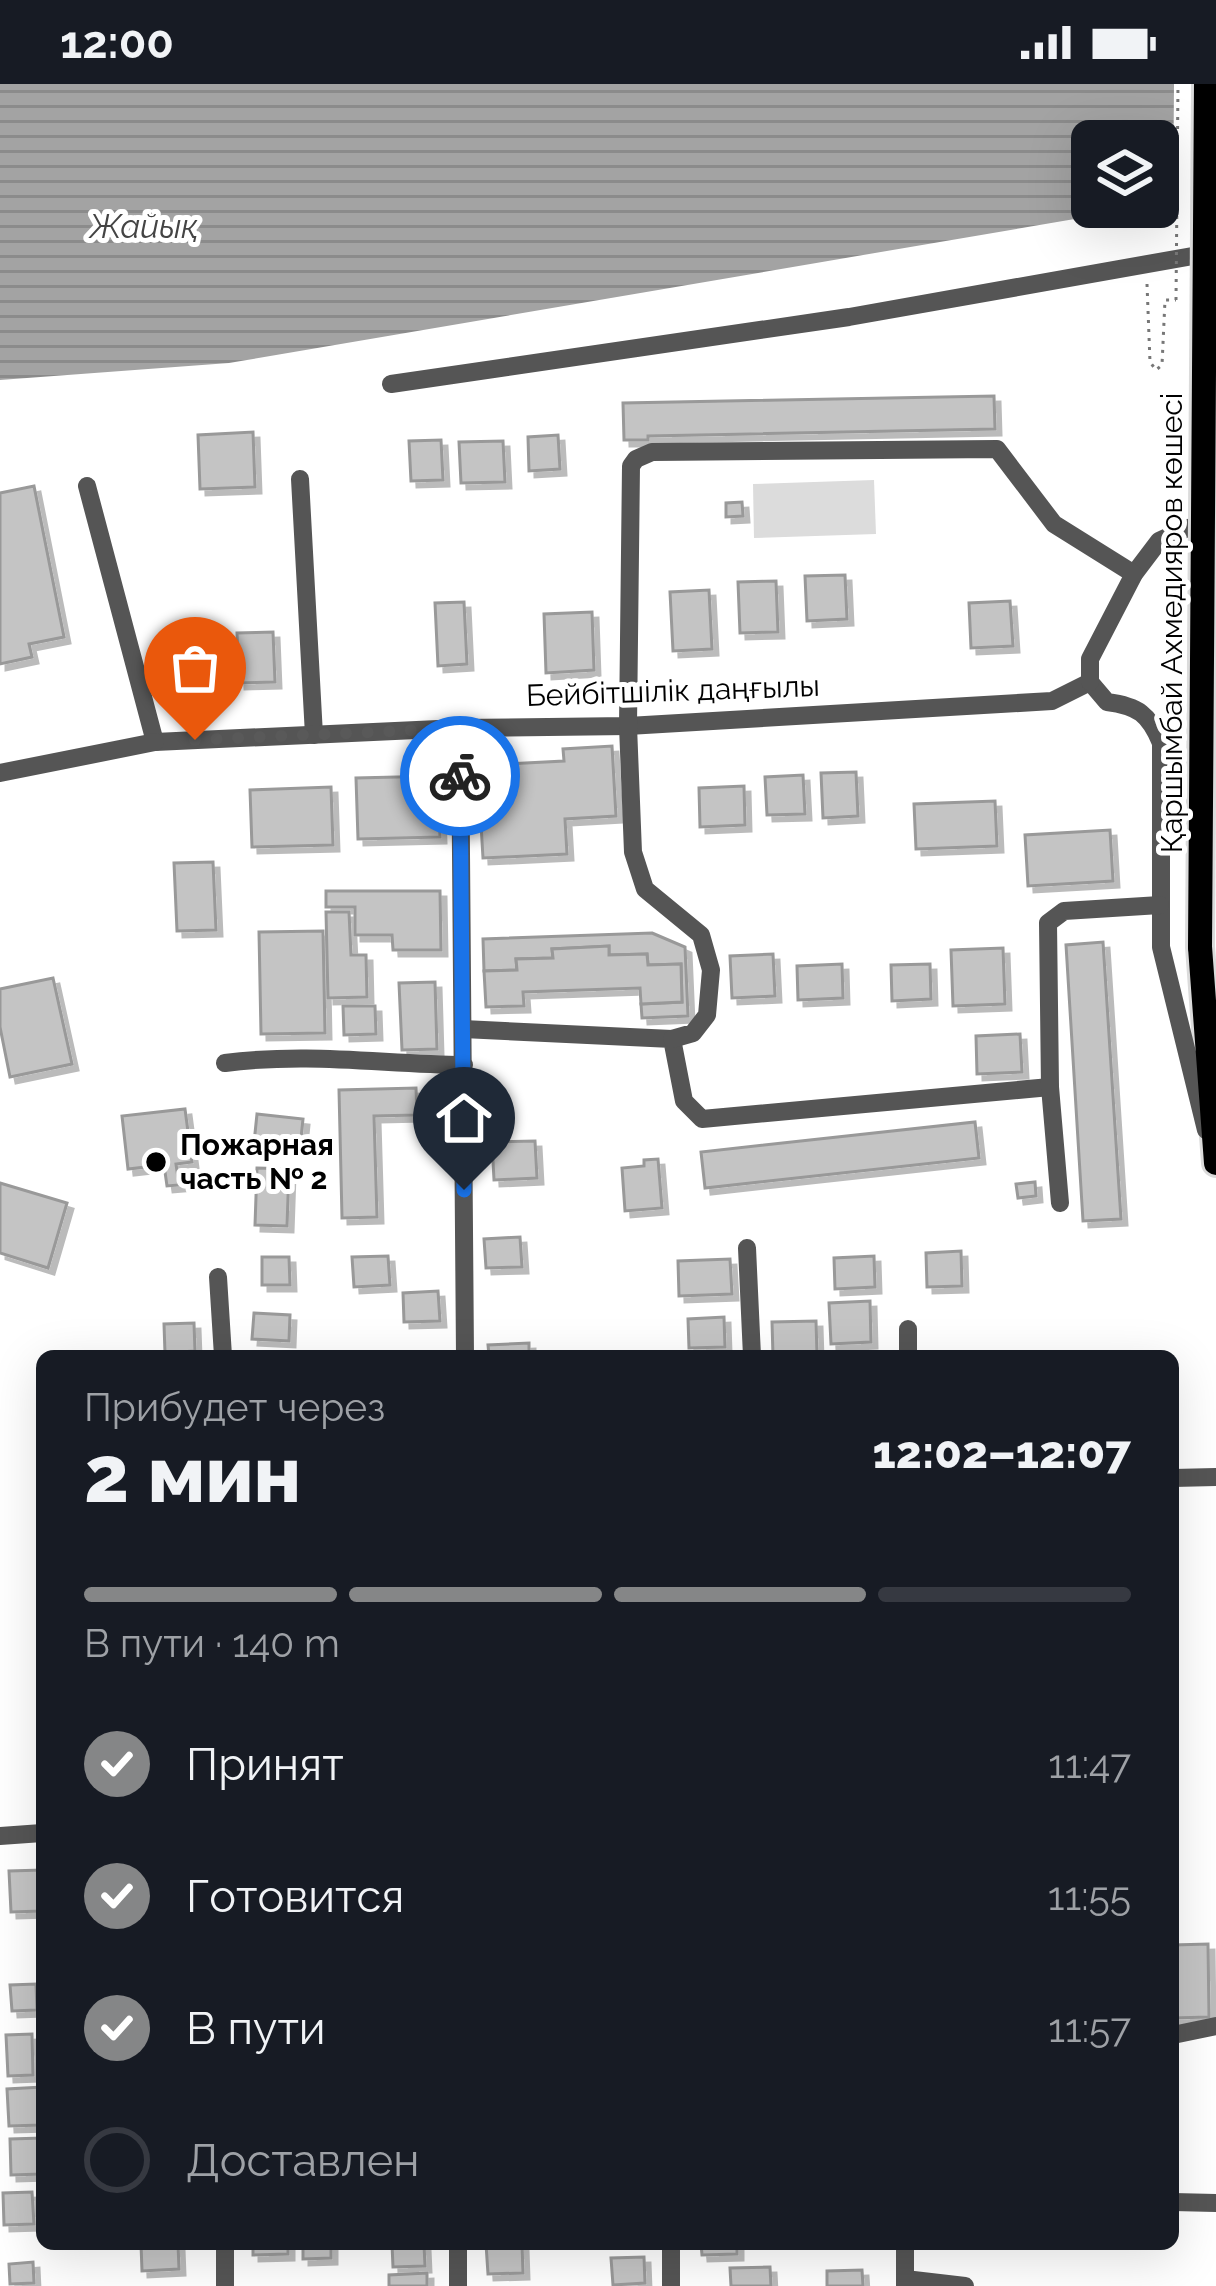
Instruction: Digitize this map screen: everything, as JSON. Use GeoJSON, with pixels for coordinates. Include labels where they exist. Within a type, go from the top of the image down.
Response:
{"type":"FeatureCollection","features":[{"type":"Feature","properties":{"kind":"main road","name":"Қаршымбай Ахмедияров көшесі"},"geometry":{"type":"LineString","coordinates":[[1206,84],[1200,946],[1216,1167]]}},
{"type":"Feature","properties":{"kind":"street"},"geometry":{"type":"LineString","coordinates":[[391,384],[849,317],[1216,252]]}},
{"type":"Feature","properties":{"kind":"street"},"geometry":{"type":"LineString","coordinates":[[464,1029],[672,1039],[693,1033],[707,1015],[711,970],[701,934],[645,889],[633,852],[628,726],[631,466],[636,459],[652,452],[997,449],[1054,524],[1134,574]]}},
{"type":"Feature","properties":{"kind":"street"},"geometry":{"type":"LineString","coordinates":[[300,479],[314,735]]}},
{"type":"Feature","properties":{"kind":"street"},"geometry":{"type":"LineString","coordinates":[[87,486],[155,742]]}},
{"type":"Feature","properties":{"kind":"street"},"geometry":{"type":"LineString","coordinates":[[1216,526],[1187,528],[1159,542],[1134,574],[1090,659],[1090,682],[1107,702],[1133,706],[1150,718],[1161,743],[1160,905],[1167,981],[1216,1167]]}},
{"type":"Feature","properties":{"kind":"street","name":"Бейбітшілік даңғылы"},"geometry":{"type":"LineString","coordinates":[[0,773],[155,742],[460,728],[628,726],[1052,700],[1090,682]]}},
{"type":"Feature","properties":{"kind":"street"},"geometry":{"type":"LineString","coordinates":[[460,728],[465,1350]]}},
{"type":"Feature","properties":{"kind":"street"},"geometry":{"type":"LineString","coordinates":[[1060,1203],[1050,1087],[1048,923],[1064,910],[1160,905]]}},
{"type":"Feature","properties":{"kind":"street"},"geometry":{"type":"LineString","coordinates":[[672,1039],[684,1101],[702,1119],[1050,1087]]}},
{"type":"Feature","properties":{"kind":"street"},"geometry":{"type":"LineString","coordinates":[[225,1063],[280,1055],[387,1065],[464,1065]]}},
{"type":"Feature","properties":{"kind":"street"},"geometry":{"type":"LineString","coordinates":[[747,1248],[752,1350]]}},
{"type":"Feature","properties":{"kind":"street"},"geometry":{"type":"LineString","coordinates":[[218,1276],[223,1350]]}},
{"type":"Feature","properties":{"kind":"street"},"geometry":{"type":"LineString","coordinates":[[908,1329],[908,1350]]}},
{"type":"Feature","properties":{"kind":"street"},"geometry":{"type":"LineString","coordinates":[[1179,1478],[1216,1477]]}},
{"type":"Feature","properties":{"kind":"street"},"geometry":{"type":"LineString","coordinates":[[0,1837],[36,1834]]}},
{"type":"Feature","properties":{"kind":"street"},"geometry":{"type":"LineString","coordinates":[[1179,2034],[1216,2026]]}},
{"type":"Feature","properties":{"kind":"street"},"geometry":{"type":"LineString","coordinates":[[1179,2203],[1216,2203]]}},
{"type":"Feature","properties":{"kind":"street"},"geometry":{"type":"LineString","coordinates":[[225,2250],[226,2286]]}},
{"type":"Feature","properties":{"kind":"street"},"geometry":{"type":"LineString","coordinates":[[458,2250],[458,2286]]}},
{"type":"Feature","properties":{"kind":"street"},"geometry":{"type":"LineString","coordinates":[[670,2250],[671,2286]]}},
{"type":"Feature","properties":{"kind":"street"},"geometry":{"type":"LineString","coordinates":[[905,2250],[905,2282],[965,2286]]}},
{"type":"Feature","properties":{"kind":"path"},"geometry":{"type":"LineString","coordinates":[[1146,265],[1150,362],[1156,370],[1162,365],[1165,300],[1175,300],[1178,84]]}},
{"type":"Feature","properties":{"kind":"shaded area"},"geometry":{"type":"Polygon","coordinates":[[[874,480],[876,534],[754,538],[753,484],[874,480]]]}},
{"type":"Feature","properties":{"kind":"water","name":"Жайық"},"geometry":{"type":"Polygon","coordinates":[[[0,84],[1216,84],[1216,195],[1179,201],[1179,120],[1071,120],[1071,220],[229,363],[0,380],[0,84]]]}},
{"type":"Feature","properties":{"kind":"pier"},"geometry":{"type":"Polygon","coordinates":[[[1174,84],[1216,84],[1216,201],[1179,207],[1179,120],[1174,120],[1174,84]]]}},
{"type":"Feature","properties":{"kind":"building"},"geometry":{"type":"Polygon","coordinates":[[[994,396],[995,429],[624,440],[623,403],[994,396]]]}},
{"type":"Feature","properties":{"kind":"building"},"geometry":{"type":"Polygon","coordinates":[[[253,432],[255,487],[200,489],[198,435],[253,432]]]}},
{"type":"Feature","properties":{"kind":"building"},"geometry":{"type":"Polygon","coordinates":[[[558,435],[560,469],[529,471],[528,437],[558,435]]]}},
{"type":"Feature","properties":{"kind":"building"},"geometry":{"type":"Polygon","coordinates":[[[441,440],[443,480],[411,481],[409,441],[441,440]]]}},
{"type":"Feature","properties":{"kind":"building"},"geometry":{"type":"Polygon","coordinates":[[[503,441],[505,482],[461,483],[459,442],[503,441]]]}},
{"type":"Feature","properties":{"kind":"building"},"geometry":{"type":"Polygon","coordinates":[[[34,486],[64,637],[29,644],[32,657],[0,664],[0,493],[34,486]]]}},
{"type":"Feature","properties":{"kind":"building"},"geometry":{"type":"Polygon","coordinates":[[[742,502],[743,516],[726,517],[726,503],[742,502]]]}},
{"type":"Feature","properties":{"kind":"building"},"geometry":{"type":"Polygon","coordinates":[[[845,575],[847,619],[807,621],[805,576],[845,575]]]}},
{"type":"Feature","properties":{"kind":"building"},"geometry":{"type":"Polygon","coordinates":[[[776,581],[778,632],[740,633],[738,582],[776,581]]]}},
{"type":"Feature","properties":{"kind":"building"},"geometry":{"type":"Polygon","coordinates":[[[709,590],[712,649],[673,651],[670,592],[709,590]]]}},
{"type":"Feature","properties":{"kind":"building"},"geometry":{"type":"Polygon","coordinates":[[[1010,601],[1013,646],[971,648],[969,603],[1010,601]]]}},
{"type":"Feature","properties":{"kind":"building"},"geometry":{"type":"Polygon","coordinates":[[[464,602],[467,664],[438,666],[435,603],[464,602]]]}},
{"type":"Feature","properties":{"kind":"building"},"geometry":{"type":"Polygon","coordinates":[[[592,612],[594,670],[546,673],[544,614],[592,612]]]}},
{"type":"Feature","properties":{"kind":"building"},"geometry":{"type":"Polygon","coordinates":[[[273,632],[275,682],[239,683],[237,633],[273,632]]]}},
{"type":"Feature","properties":{"kind":"building"},"geometry":{"type":"Polygon","coordinates":[[[612,746],[616,816],[565,819],[567,854],[483,858],[480,807],[469,808],[467,766],[564,761],[563,749],[612,746]]]}},
{"type":"Feature","properties":{"kind":"building"},"geometry":{"type":"Polygon","coordinates":[[[856,772],[858,816],[823,818],[821,773],[856,772]]]}},
{"type":"Feature","properties":{"kind":"building"},"geometry":{"type":"Polygon","coordinates":[[[803,775],[805,814],[767,815],[765,777],[803,775]]]}},
{"type":"Feature","properties":{"kind":"building"},"geometry":{"type":"Polygon","coordinates":[[[438,776],[440,837],[358,839],[356,778],[438,776]]]}},
{"type":"Feature","properties":{"kind":"building"},"geometry":{"type":"Polygon","coordinates":[[[744,786],[745,825],[700,827],[699,788],[744,786]]]}},
{"type":"Feature","properties":{"kind":"building"},"geometry":{"type":"Polygon","coordinates":[[[331,787],[333,845],[252,847],[250,790],[331,787]]]}},
{"type":"Feature","properties":{"kind":"building"},"geometry":{"type":"Polygon","coordinates":[[[995,801],[997,846],[916,849],[914,804],[995,801]]]}},
{"type":"Feature","properties":{"kind":"building"},"geometry":{"type":"Polygon","coordinates":[[[1110,830],[1113,881],[1028,886],[1025,835],[1110,830]]]}},
{"type":"Feature","properties":{"kind":"building"},"geometry":{"type":"Polygon","coordinates":[[[213,862],[216,930],[177,931],[174,863],[213,862]]]}},
{"type":"Feature","properties":{"kind":"building"},"geometry":{"type":"Polygon","coordinates":[[[326,891],[440,891],[441,950],[393,950],[392,935],[355,935],[355,907],[326,907],[326,891]]]}},
{"type":"Feature","properties":{"kind":"building"},"geometry":{"type":"Polygon","coordinates":[[[326,912],[349,912],[351,955],[366,955],[367,997],[328,998],[326,912]]]}},
{"type":"Feature","properties":{"kind":"building"},"geometry":{"type":"Polygon","coordinates":[[[323,931],[325,1033],[261,1034],[259,932],[323,931]]]}},
{"type":"Feature","properties":{"kind":"building"},"geometry":{"type":"Polygon","coordinates":[[[652,933],[685,947],[688,1016],[642,1018],[641,1004],[682,1002],[681,964],[648,965],[647,954],[609,955],[609,946],[552,949],[553,958],[516,959],[517,970],[484,971],[483,939],[652,933]]]}},
{"type":"Feature","properties":{"kind":"building"},"geometry":{"type":"Polygon","coordinates":[[[1103,942],[1121,1219],[1083,1221],[1066,945],[1103,942]]]}},
{"type":"Feature","properties":{"kind":"building"},"geometry":{"type":"Polygon","coordinates":[[[609,946],[609,955],[647,954],[648,965],[681,964],[682,1002],[641,1004],[640,988],[523,992],[524,1006],[486,1007],[484,971],[517,970],[516,959],[553,958],[552,949],[609,946]]]}},
{"type":"Feature","properties":{"kind":"building"},"geometry":{"type":"Polygon","coordinates":[[[1003,948],[1005,1004],[953,1006],[951,950],[1003,948]]]}},
{"type":"Feature","properties":{"kind":"building"},"geometry":{"type":"Polygon","coordinates":[[[773,954],[775,996],[732,998],[730,956],[773,954]]]}},
{"type":"Feature","properties":{"kind":"building"},"geometry":{"type":"Polygon","coordinates":[[[842,964],[843,998],[798,1000],[797,966],[842,964]]]}},
{"type":"Feature","properties":{"kind":"building"},"geometry":{"type":"Polygon","coordinates":[[[930,964],[931,999],[892,1001],[891,965],[930,964]]]}},
{"type":"Feature","properties":{"kind":"building"},"geometry":{"type":"Polygon","coordinates":[[[53,978],[72,1064],[10,1077],[0,1027],[0,989],[53,978]]]}},
{"type":"Feature","properties":{"kind":"building"},"geometry":{"type":"Polygon","coordinates":[[[435,982],[437,1049],[402,1050],[399,983],[435,982]]]}},
{"type":"Feature","properties":{"kind":"building"},"geometry":{"type":"Polygon","coordinates":[[[343,1006],[375,1006],[376,1034],[344,1035],[343,1006]]]}},
{"type":"Feature","properties":{"kind":"building"},"geometry":{"type":"Polygon","coordinates":[[[1020,1034],[1022,1072],[977,1074],[976,1036],[1020,1034]]]}},
{"type":"Feature","properties":{"kind":"building"},"geometry":{"type":"Polygon","coordinates":[[[416,1088],[417,1115],[374,1116],[377,1217],[342,1218],[339,1090],[416,1088]]]}},
{"type":"Feature","properties":{"kind":"building"},"geometry":{"type":"Polygon","coordinates":[[[185,1109],[192,1162],[176,1164],[179,1185],[167,1186],[164,1165],[128,1169],[122,1116],[185,1109]]]}},
{"type":"Feature","properties":{"kind":"building"},"geometry":{"type":"Polygon","coordinates":[[[257,1114],[303,1119],[300,1148],[254,1143],[257,1114]]]}},
{"type":"Feature","properties":{"kind":"building"},"geometry":{"type":"Polygon","coordinates":[[[975,1122],[979,1158],[705,1188],[701,1152],[975,1122]]]}},
{"type":"Feature","properties":{"kind":"building"},"geometry":{"type":"Polygon","coordinates":[[[535,1141],[537,1178],[494,1180],[492,1142],[535,1141]]]}},
{"type":"Feature","properties":{"kind":"building"},"geometry":{"type":"Polygon","coordinates":[[[658,1159],[662,1208],[625,1211],[622,1168],[658,1159]]]}},
{"type":"Feature","properties":{"kind":"building"},"geometry":{"type":"Polygon","coordinates":[[[257,1168],[289,1169],[287,1226],[255,1225],[257,1168]]]}},
{"type":"Feature","properties":{"kind":"building"},"geometry":{"type":"Polygon","coordinates":[[[1035,1182],[1036,1196],[1018,1198],[1016,1184],[1035,1182]]]}},
{"type":"Feature","properties":{"kind":"building"},"geometry":{"type":"Polygon","coordinates":[[[0,1183],[67,1203],[48,1268],[0,1253],[0,1183]]]}},
{"type":"Feature","properties":{"kind":"building"},"geometry":{"type":"Polygon","coordinates":[[[520,1237],[522,1267],[486,1268],[484,1239],[520,1237]]]}},
{"type":"Feature","properties":{"kind":"building"},"geometry":{"type":"Polygon","coordinates":[[[961,1251],[962,1286],[927,1287],[926,1253],[961,1251]]]}},
{"type":"Feature","properties":{"kind":"building"},"geometry":{"type":"Polygon","coordinates":[[[388,1256],[390,1285],[354,1287],[352,1257],[388,1256]]]}},
{"type":"Feature","properties":{"kind":"building"},"geometry":{"type":"Polygon","coordinates":[[[874,1256],[875,1287],[835,1289],[834,1258],[874,1256]]]}},
{"type":"Feature","properties":{"kind":"building"},"geometry":{"type":"Polygon","coordinates":[[[262,1257],[289,1257],[290,1285],[262,1285],[262,1257]]]}},
{"type":"Feature","properties":{"kind":"building"},"geometry":{"type":"Polygon","coordinates":[[[730,1259],[732,1294],[679,1296],[678,1261],[730,1259]]]}},
{"type":"Feature","properties":{"kind":"building"},"geometry":{"type":"Polygon","coordinates":[[[438,1291],[440,1321],[404,1322],[403,1293],[438,1291]]]}},
{"type":"Feature","properties":{"kind":"building"},"geometry":{"type":"Polygon","coordinates":[[[870,1301],[871,1342],[831,1344],[829,1303],[870,1301]]]}},
{"type":"Feature","properties":{"kind":"building"},"geometry":{"type":"Polygon","coordinates":[[[254,1313],[290,1315],[289,1341],[252,1339],[254,1313]]]}},
{"type":"Feature","properties":{"kind":"building"},"geometry":{"type":"Polygon","coordinates":[[[724,1317],[725,1347],[689,1348],[688,1319],[724,1317]]]}},
{"type":"Feature","properties":{"kind":"building"},"geometry":{"type":"Polygon","coordinates":[[[816,1321],[817,1350],[773,1350],[772,1322],[816,1321]]]}},
{"type":"Feature","properties":{"kind":"building"},"geometry":{"type":"Polygon","coordinates":[[[194,1323],[195,1350],[165,1350],[164,1324],[194,1323]]]}},
{"type":"Feature","properties":{"kind":"building"},"geometry":{"type":"Polygon","coordinates":[[[529,1343],[529,1350],[488,1350],[488,1345],[529,1343]]]}},
{"type":"Feature","properties":{"kind":"building"},"geometry":{"type":"Polygon","coordinates":[[[36,1870],[36,1911],[11,1912],[9,1871],[36,1870]]]}},
{"type":"Feature","properties":{"kind":"building"},"geometry":{"type":"Polygon","coordinates":[[[1208,1944],[1209,2017],[1179,2018],[1179,1945],[1208,1944]]]}},
{"type":"Feature","properties":{"kind":"building"},"geometry":{"type":"Polygon","coordinates":[[[36,1984],[36,2010],[12,2011],[10,1985],[36,1984]]]}},
{"type":"Feature","properties":{"kind":"building"},"geometry":{"type":"Polygon","coordinates":[[[32,2034],[33,2075],[8,2076],[6,2035],[32,2034]]]}},
{"type":"Feature","properties":{"kind":"building"},"geometry":{"type":"Polygon","coordinates":[[[36,2087],[36,2125],[9,2126],[7,2089],[36,2087]]]}},
{"type":"Feature","properties":{"kind":"building"},"geometry":{"type":"Polygon","coordinates":[[[36,2138],[36,2174],[11,2175],[10,2139],[36,2138]]]}},
{"type":"Feature","properties":{"kind":"building"},"geometry":{"type":"Polygon","coordinates":[[[32,2192],[34,2224],[4,2225],[3,2193],[32,2192]]]}},
{"type":"Feature","properties":{"kind":"building"},"geometry":{"type":"Polygon","coordinates":[[[141,2250],[178,2250],[179,2269],[142,2271],[141,2250]]]}},
{"type":"Feature","properties":{"kind":"building"},"geometry":{"type":"Polygon","coordinates":[[[253,2250],[288,2250],[288,2254],[253,2255],[253,2250]]]}},
{"type":"Feature","properties":{"kind":"building"},"geometry":{"type":"Polygon","coordinates":[[[303,2250],[331,2250],[331,2258],[303,2259],[303,2250]]]}},
{"type":"Feature","properties":{"kind":"building"},"geometry":{"type":"Polygon","coordinates":[[[392,2250],[424,2250],[425,2266],[393,2267],[392,2250]]]}},
{"type":"Feature","properties":{"kind":"building"},"geometry":{"type":"Polygon","coordinates":[[[486,2250],[522,2250],[523,2273],[488,2274],[486,2250]]]}},
{"type":"Feature","properties":{"kind":"building"},"geometry":{"type":"Polygon","coordinates":[[[702,2250],[737,2250],[737,2254],[702,2255],[702,2250]]]}},
{"type":"Feature","properties":{"kind":"building"},"geometry":{"type":"Polygon","coordinates":[[[644,2257],[645,2283],[613,2285],[611,2258],[644,2257]]]}},
{"type":"Feature","properties":{"kind":"building"},"geometry":{"type":"Polygon","coordinates":[[[33,2262],[34,2283],[10,2284],[9,2264],[33,2262]]]}},
{"type":"Feature","properties":{"kind":"building"},"geometry":{"type":"Polygon","coordinates":[[[770,2267],[771,2286],[731,2286],[730,2268],[770,2267]]]}},
{"type":"Feature","properties":{"kind":"building"},"geometry":{"type":"Polygon","coordinates":[[[862,2270],[863,2286],[827,2286],[827,2271],[862,2270]]]}},
{"type":"Feature","properties":{"kind":"building"},"geometry":{"type":"Polygon","coordinates":[[[427,2273],[427,2286],[389,2286],[389,2275],[427,2273]]]}},
{"type":"Feature","properties":{"kind":"way so far"},"geometry":{"type":"LineString","coordinates":[[195,740],[460,728],[460,776]]}},
{"type":"Feature","properties":{"kind":"place","name":"Пожарная часть № 2"},"geometry":{"type":"Point","coordinates":[156,1162]}},
{"type":"Feature","properties":{"kind":"route"},"geometry":{"type":"LineString","coordinates":[[460,776],[464,1190]]}}]}
